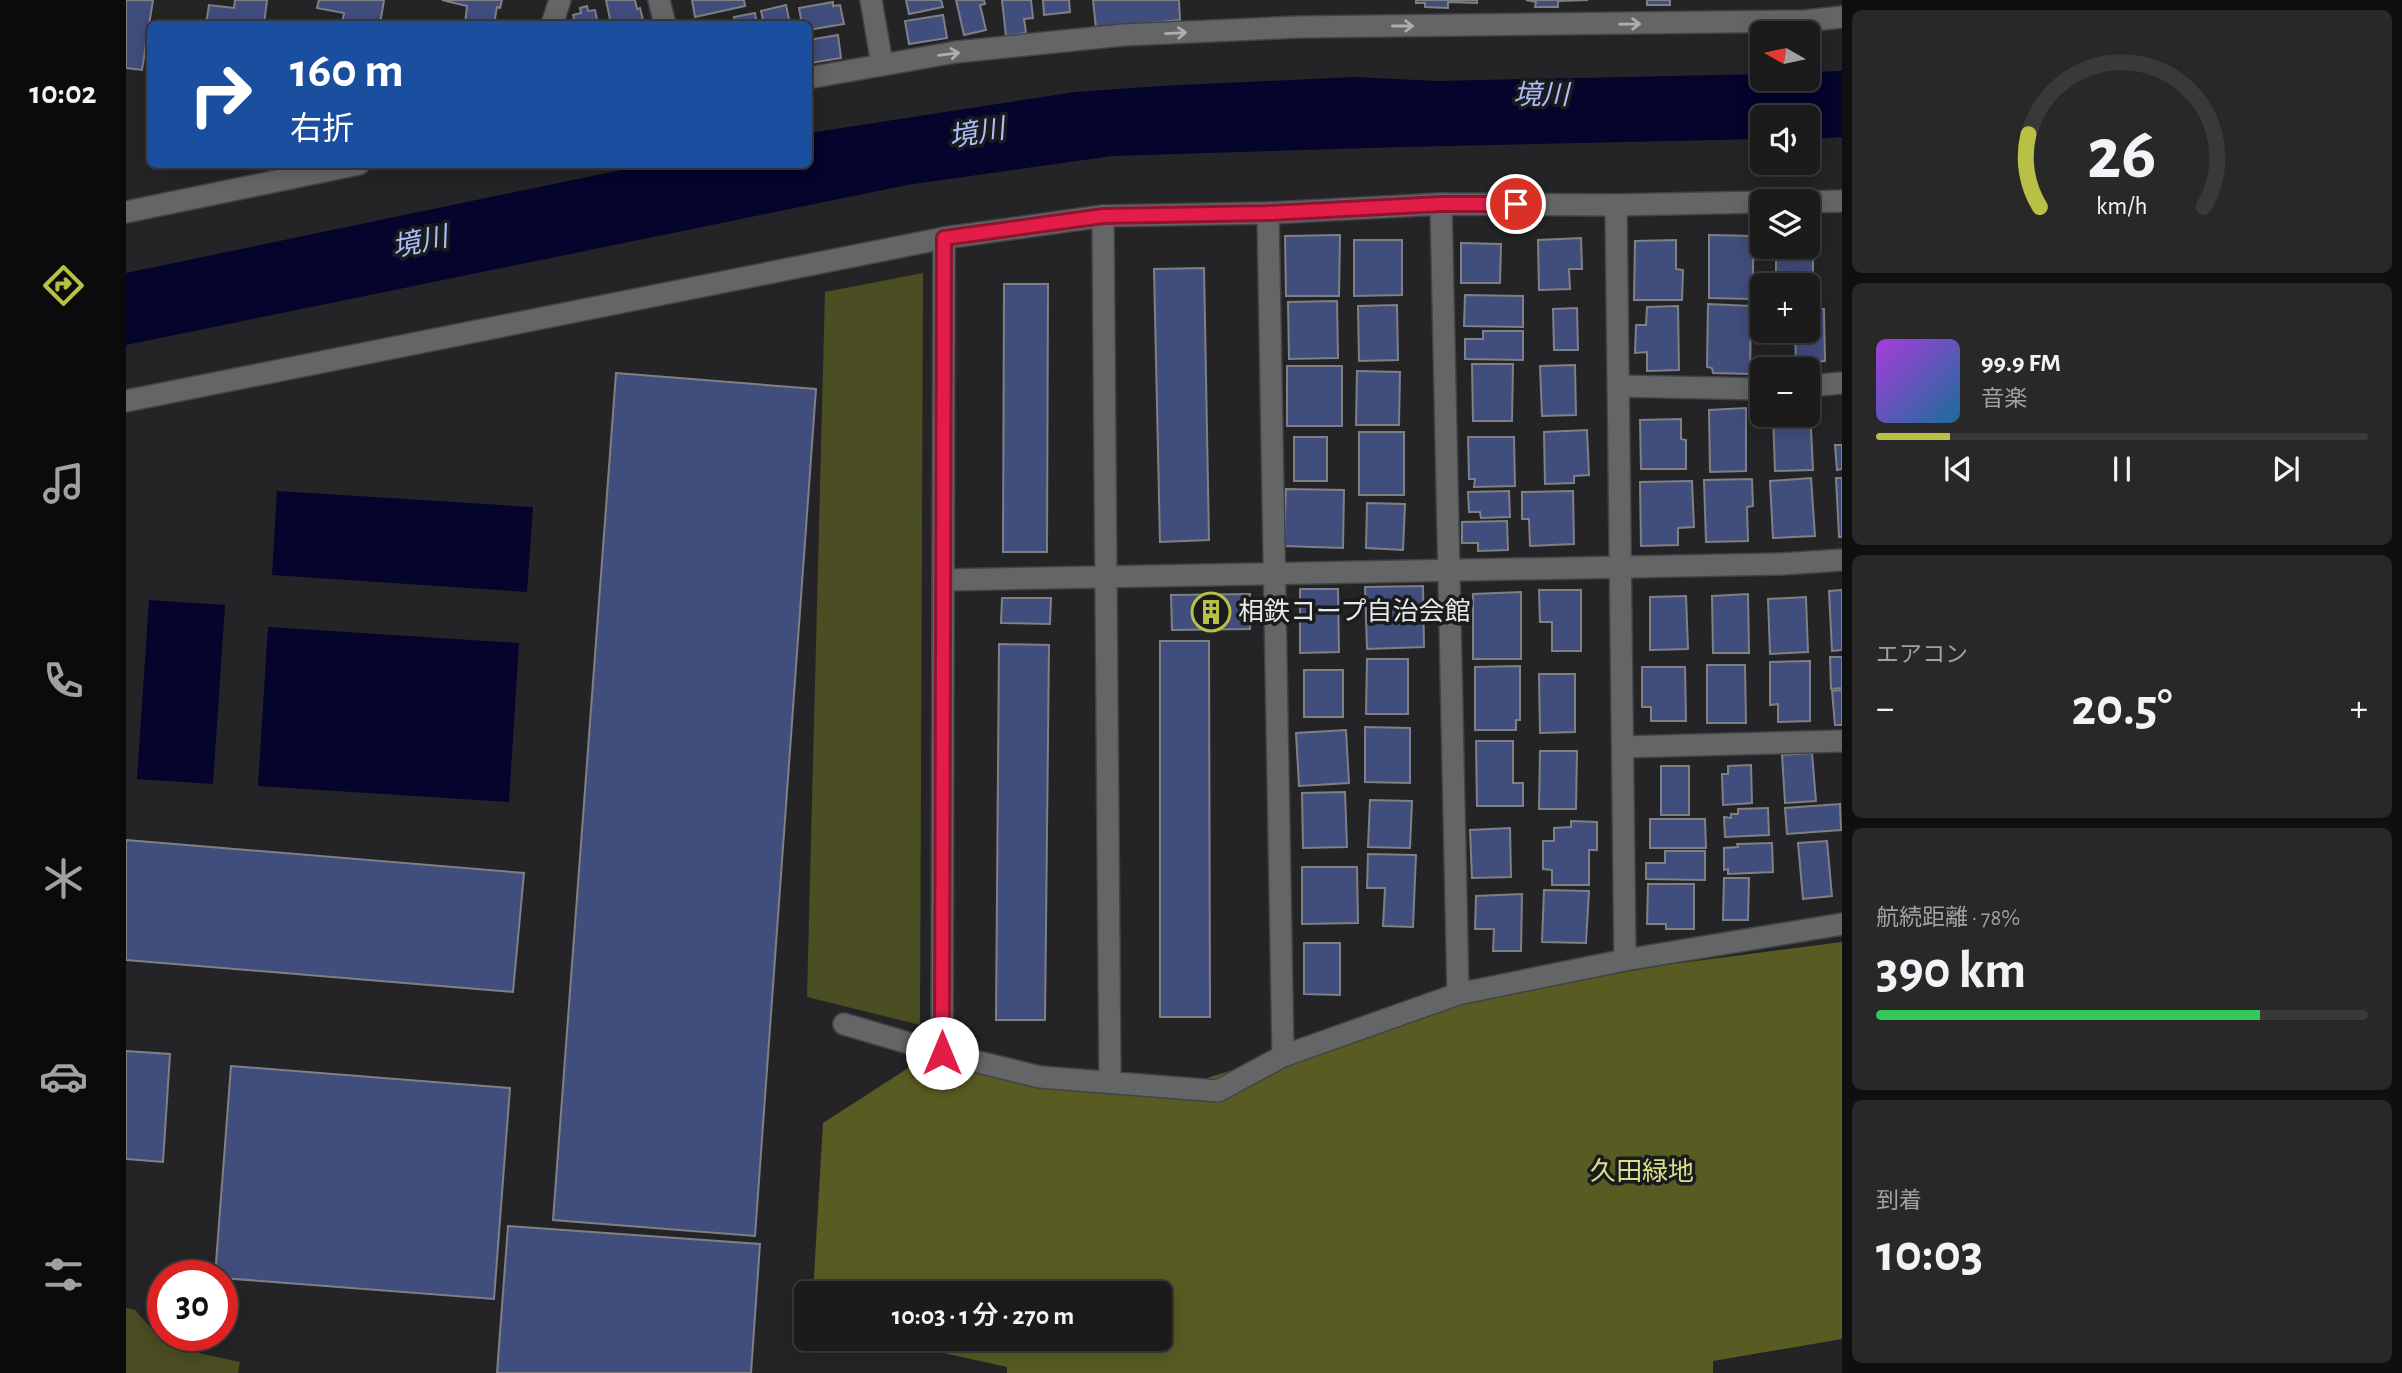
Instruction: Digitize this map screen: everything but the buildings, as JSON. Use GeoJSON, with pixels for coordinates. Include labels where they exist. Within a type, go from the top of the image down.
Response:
{"type":"FeatureCollection","features":[{"type":"Feature","properties":{"kind":"street"},"geometry":{"type":"LineString","coordinates":[[553,21],[560,0]]}},
{"type":"Feature","properties":{"kind":"street"},"geometry":{"type":"LineString","coordinates":[[659,0],[664,21]]}},
{"type":"Feature","properties":{"kind":"street"},"geometry":{"type":"LineString","coordinates":[[871,0],[882,64]]}},
{"type":"Feature","properties":{"kind":"street"},"geometry":{"type":"LineString","coordinates":[[812,77],[956,52],[1110,36],[1298,27],[1805,21],[1842,17]]}},
{"type":"Feature","properties":{"kind":"street"},"geometry":{"type":"LineString","coordinates":[[126,212],[340,168]]}},
{"type":"Feature","properties":{"kind":"street"},"geometry":{"type":"LineString","coordinates":[[1820,202],[1842,201]]}},
{"type":"Feature","properties":{"kind":"street"},"geometry":{"type":"LineString","coordinates":[[126,401],[944,238],[1103,216],[1268,213],[1441,204],[1750,202]]}},
{"type":"Feature","properties":{"kind":"street"},"geometry":{"type":"LineString","coordinates":[[1441,204],[1458,994]]}},
{"type":"Feature","properties":{"kind":"street"},"geometry":{"type":"LineString","coordinates":[[1616,205],[1625,960]]}},
{"type":"Feature","properties":{"kind":"street"},"geometry":{"type":"LineString","coordinates":[[1268,213],[1283,1056]]}},
{"type":"Feature","properties":{"kind":"street"},"geometry":{"type":"LineString","coordinates":[[1103,216],[1110,1081]]}},
{"type":"Feature","properties":{"kind":"street"},"geometry":{"type":"LineString","coordinates":[[942,1053],[944,238]]}},
{"type":"Feature","properties":{"kind":"street"},"geometry":{"type":"LineString","coordinates":[[1820,385],[1842,383]]}},
{"type":"Feature","properties":{"kind":"street"},"geometry":{"type":"LineString","coordinates":[[1618,386],[1750,388]]}},
{"type":"Feature","properties":{"kind":"street"},"geometry":{"type":"LineString","coordinates":[[943,580],[1620,568],[1842,560]]}},
{"type":"Feature","properties":{"kind":"street"},"geometry":{"type":"LineString","coordinates":[[1623,747],[1842,741]]}},
{"type":"Feature","properties":{"kind":"street"},"geometry":{"type":"LineString","coordinates":[[844,1024],[942,1053],[1040,1077],[1218,1091],[1283,1056],[1458,994],[1625,960],[1842,924]]}},
{"type":"Feature","properties":{"kind":"green space"},"geometry":{"type":"Polygon","coordinates":[[[923,273],[920,1025],[807,997],[825,292],[923,273]]]}},
{"type":"Feature","properties":{"kind":"green space","name":"久田緑地"},"geometry":{"type":"Polygon","coordinates":[[[1842,942],[1842,1339],[1713,1361],[1713,1373],[1007,1373],[1007,1367],[934,1351],[1172,1351],[1172,1281],[814,1281],[823,1123],[916,1063],[1073,1088],[1188,1084],[1437,1006],[1665,965],[1842,942]]]}},
{"type":"Feature","properties":{"kind":"green space"},"geometry":{"type":"Polygon","coordinates":[[[126,1308],[135,1310],[147,1324],[147,1351],[190,1351],[240,1362],[238,1373],[126,1373],[126,1308]]]}},
{"type":"Feature","properties":{"kind":"water","name":"境川"},"geometry":{"type":"Polygon","coordinates":[[[1842,71],[1842,137],[1820,138],[1820,105],[1750,105],[1750,139],[1112,156],[907,185],[126,345],[126,273],[631,168],[812,168],[812,133],[1075,92],[1354,77],[1437,81],[1750,74],[1750,91],[1820,91],[1820,72],[1842,71]]]}},
{"type":"Feature","properties":{"kind":"water"},"geometry":{"type":"Polygon","coordinates":[[[277,491],[533,507],[527,592],[272,575],[277,491]]]}},
{"type":"Feature","properties":{"kind":"water"},"geometry":{"type":"Polygon","coordinates":[[[149,600],[225,605],[213,784],[137,779],[149,600]]]}},
{"type":"Feature","properties":{"kind":"water"},"geometry":{"type":"Polygon","coordinates":[[[268,627],[519,643],[509,802],[258,786],[268,627]]]}},
{"type":"Feature","properties":{"kind":"place","name":"相鉄コープ自治会館"},"geometry":{"type":"Point","coordinates":[1211,612]}},
{"type":"Feature","properties":{"kind":"route"},"geometry":{"type":"LineString","coordinates":[[942,1053],[944,238],[1103,216],[1268,213],[1441,204],[1516,204]]}}]}
